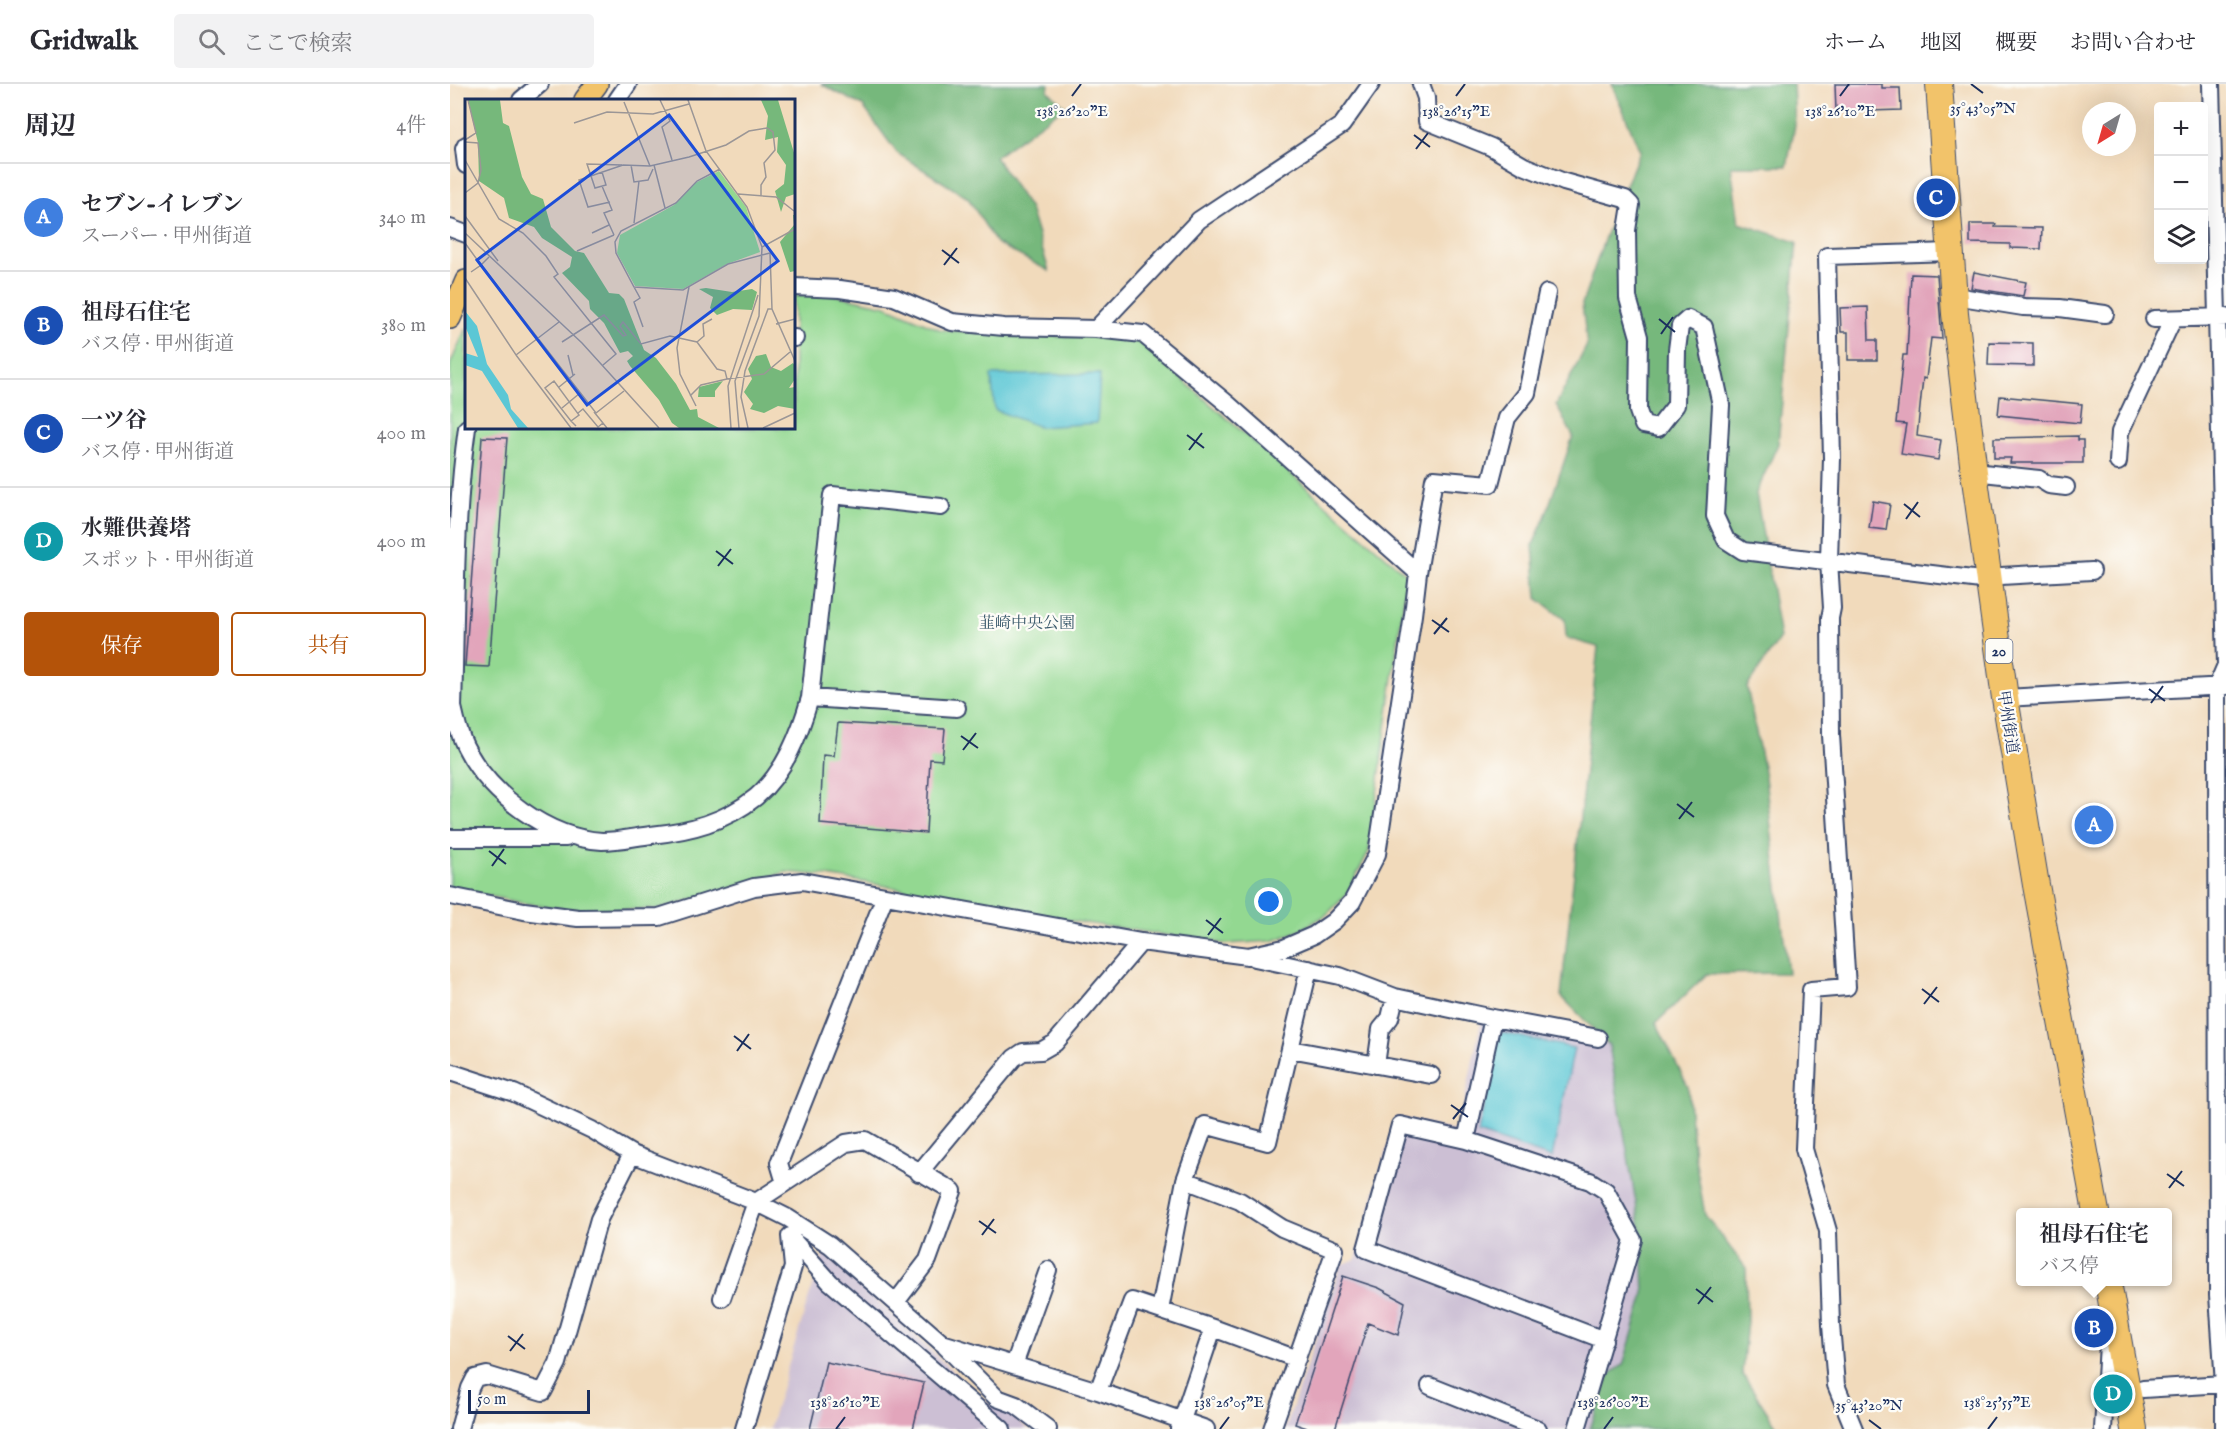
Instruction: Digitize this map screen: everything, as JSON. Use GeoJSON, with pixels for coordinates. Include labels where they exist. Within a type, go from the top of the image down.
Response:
{"type":"FeatureCollection","features":[{"type":"Feature","properties":{"kind":"highway","name":"甲州街道"},"geometry":{"type":"LineString","coordinates":[[1939,84],[1955,296],[1974,472],[2005,698],[2036,885],[2095,1208]]}},
{"type":"Feature","properties":{"kind":"highway"},"geometry":{"type":"LineString","coordinates":[[2109,1286],[2134,1429]]}},
{"type":"Feature","properties":{"kind":"main road"},"geometry":{"type":"LineString","coordinates":[[586,99],[597,84]]}},
{"type":"Feature","properties":{"kind":"main road"},"geometry":{"type":"LineString","coordinates":[[450,318],[465,284]]}},
{"type":"Feature","properties":{"kind":"street"},"geometry":{"type":"LineString","coordinates":[[522,99],[540,84]]}},
{"type":"Feature","properties":{"kind":"street"},"geometry":{"type":"LineString","coordinates":[[618,99],[628,84]]}},
{"type":"Feature","properties":{"kind":"street"},"geometry":{"type":"LineString","coordinates":[[1096,329],[1199,220],[1342,125],[1371,84]]}},
{"type":"Feature","properties":{"kind":"street"},"geometry":{"type":"LineString","coordinates":[[1421,84],[1426,98],[1427,121],[1491,147],[1524,166],[1564,182],[1625,199],[1631,205],[1627,230],[1628,298],[1639,337],[1638,411],[1643,425],[1658,428],[1676,405],[1680,326],[1688,320],[1704,327],[1721,405],[1715,516],[1726,540],[1743,551],[1989,581],[2001,576],[2092,571]]}},
{"type":"Feature","properties":{"kind":"street"},"geometry":{"type":"LineString","coordinates":[[2211,84],[2220,185],[2226,665],[2222,686],[2222,1053],[2218,1295],[2225,1384],[2224,1429]]}},
{"type":"Feature","properties":{"kind":"street"},"geometry":{"type":"LineString","coordinates":[[450,228],[465,234]]}},
{"type":"Feature","properties":{"kind":"street"},"geometry":{"type":"LineString","coordinates":[[1854,1429],[1836,1385],[1831,1325],[1828,1231],[1804,1149],[1811,990],[1847,987],[1831,735],[1830,618],[1832,608],[1829,561],[1832,458],[1827,256],[1951,252]]}},
{"type":"Feature","properties":{"kind":"street"},"geometry":{"type":"LineString","coordinates":[[795,287],[840,289],[894,297],[952,322],[1004,327],[1096,329],[1143,334],[1229,405],[1418,573]]}},
{"type":"Feature","properties":{"kind":"street"},"geometry":{"type":"LineString","coordinates":[[1248,956],[1284,948],[1314,934],[1334,921],[1352,902],[1377,854],[1434,479],[1490,484],[1507,418],[1527,393],[1547,292]]}},
{"type":"Feature","properties":{"kind":"street"},"geometry":{"type":"LineString","coordinates":[[1955,296],[2023,307],[2060,308],[2105,314]]}},
{"type":"Feature","properties":{"kind":"street"},"geometry":{"type":"LineString","coordinates":[[2154,319],[2222,317]]}},
{"type":"Feature","properties":{"kind":"street"},"geometry":{"type":"LineString","coordinates":[[2118,462],[2120,432],[2173,318]]}},
{"type":"Feature","properties":{"kind":"street"},"geometry":{"type":"LineString","coordinates":[[467,429],[462,460],[457,581],[453,707],[457,726],[465,746],[482,772],[515,806],[552,829],[603,841],[682,832],[705,826],[758,795],[785,761],[801,730],[810,698],[832,495],[941,507]]}},
{"type":"Feature","properties":{"kind":"street"},"geometry":{"type":"LineString","coordinates":[[1974,472],[2039,479],[2049,484],[2066,487]]}},
{"type":"Feature","properties":{"kind":"street"},"geometry":{"type":"LineString","coordinates":[[1397,553],[1422,551]]}},
{"type":"Feature","properties":{"kind":"street"},"geometry":{"type":"LineString","coordinates":[[2005,698],[2222,686]]}},
{"type":"Feature","properties":{"kind":"street"},"geometry":{"type":"LineString","coordinates":[[810,698],[957,708]]}},
{"type":"Feature","properties":{"kind":"street"},"geometry":{"type":"LineString","coordinates":[[450,838],[585,838]]}},
{"type":"Feature","properties":{"kind":"street"},"geometry":{"type":"LineString","coordinates":[[450,896],[524,911],[579,918],[659,917],[754,887],[802,881],[1141,942],[1248,956],[1340,976],[1395,997],[1599,1038]]}},
{"type":"Feature","properties":{"kind":"street"},"geometry":{"type":"LineString","coordinates":[[785,1183],[779,1163],[885,896]]}},
{"type":"Feature","properties":{"kind":"street"},"geometry":{"type":"LineString","coordinates":[[919,1173],[1014,1058],[1023,1052],[1041,1051],[1055,1043],[1141,942]]}},
{"type":"Feature","properties":{"kind":"street"},"geometry":{"type":"LineString","coordinates":[[1160,1310],[1185,1180],[1205,1125],[1268,1142],[1309,969]]}},
{"type":"Feature","properties":{"kind":"street"},"geometry":{"type":"LineString","coordinates":[[1376,1065],[1381,1029],[1390,1018],[1395,997]]}},
{"type":"Feature","properties":{"kind":"street"},"geometry":{"type":"LineString","coordinates":[[1466,1140],[1493,1018]]}},
{"type":"Feature","properties":{"kind":"street"},"geometry":{"type":"LineString","coordinates":[[1290,1049],[1431,1075]]}},
{"type":"Feature","properties":{"kind":"street"},"geometry":{"type":"LineString","coordinates":[[450,1072],[514,1093],[592,1131],[632,1154],[756,1202],[788,1218],[830,1245],[942,1343],[997,1398],[1016,1405],[1048,1429]]}},
{"type":"Feature","properties":{"kind":"street"},"geometry":{"type":"LineString","coordinates":[[1577,1429],[1604,1340],[1634,1240],[1606,1191],[1590,1181],[1466,1140],[1400,1125],[1366,1249],[1604,1340]]}},
{"type":"Feature","properties":{"kind":"street"},"geometry":{"type":"LineString","coordinates":[[722,1298],[756,1202],[846,1143],[865,1140],[953,1191],[928,1260],[896,1302]]}},
{"type":"Feature","properties":{"kind":"street"},"geometry":{"type":"LineString","coordinates":[[459,1429],[475,1378],[487,1375],[543,1392],[558,1363],[599,1219],[632,1154]]}},
{"type":"Feature","properties":{"kind":"street"},"geometry":{"type":"LineString","coordinates":[[1185,1180],[1240,1201],[1282,1228],[1335,1250],[1272,1429]]}},
{"type":"Feature","properties":{"kind":"street"},"geometry":{"type":"LineString","coordinates":[[744,1429],[793,1268],[788,1218]]}},
{"type":"Feature","properties":{"kind":"street"},"geometry":{"type":"LineString","coordinates":[[791,1238],[830,1282],[1002,1429]]}},
{"type":"Feature","properties":{"kind":"street"},"geometry":{"type":"LineString","coordinates":[[1014,1365],[1048,1270]]}},
{"type":"Feature","properties":{"kind":"street"},"geometry":{"type":"LineString","coordinates":[[1098,1391],[1132,1301],[1297,1359]]}},
{"type":"Feature","properties":{"kind":"street"},"geometry":{"type":"LineString","coordinates":[[2103,1429],[2108,1329],[2115,1319]]}},
{"type":"Feature","properties":{"kind":"street"},"geometry":{"type":"LineString","coordinates":[[1180,1425],[1213,1328]]}},
{"type":"Feature","properties":{"kind":"street"},"geometry":{"type":"LineString","coordinates":[[942,1343],[1098,1391],[1180,1425],[1206,1429]]}},
{"type":"Feature","properties":{"kind":"street"},"geometry":{"type":"LineString","coordinates":[[2143,1389],[2225,1384]]}},
{"type":"Feature","properties":{"kind":"street"},"geometry":{"type":"LineString","coordinates":[[1430,1386],[1538,1429]]}},
{"type":"Feature","properties":{"kind":"shaded area"},"geometry":{"type":"Polygon","coordinates":[[[1481,1022],[1609,1044],[1642,1238],[1644,1295],[1623,1365],[1609,1375],[1590,1429],[1285,1429],[1341,1265],[1356,1259],[1396,1117],[1458,1132],[1481,1022]]]}},
{"type":"Feature","properties":{"kind":"shaded area"},"geometry":{"type":"Polygon","coordinates":[[[825,1252],[987,1403],[1008,1413],[1028,1429],[769,1429],[825,1252]]]}},
{"type":"Feature","properties":{"kind":"green space"},"geometry":{"type":"Polygon","coordinates":[[[821,84],[1049,84],[1048,91],[1065,106],[995,157],[1030,209],[1049,271],[996,243],[968,198],[897,153],[863,106],[821,84]]]}},
{"type":"Feature","properties":{"kind":"green space"},"geometry":{"type":"Polygon","coordinates":[[[1612,84],[1793,84],[1795,125],[1787,166],[1731,166],[1739,223],[1797,242],[1778,444],[1756,493],[1780,638],[1747,687],[1765,777],[1788,973],[1707,974],[1656,1023],[1688,1087],[1693,1147],[1705,1215],[1746,1268],[1747,1321],[1742,1373],[1778,1429],[1590,1429],[1609,1375],[1623,1365],[1644,1295],[1642,1238],[1609,1045],[1561,996],[1598,647],[1566,638],[1565,620],[1537,598],[1533,545],[1573,436],[1556,405],[1587,345],[1582,304],[1605,237],[1640,151],[1612,84]]]}},
{"type":"Feature","properties":{"kind":"green space","name":"韮崎中央公園"},"geometry":{"type":"Polygon","coordinates":[[[829,294],[886,306],[941,330],[1039,336],[1092,336],[1139,342],[1407,575],[1369,851],[1346,895],[1326,915],[1299,931],[1272,941],[1226,944],[1079,922],[870,883],[786,872],[660,909],[565,909],[450,888],[450,365],[465,330],[465,429],[795,429],[795,296],[829,294]]]}},
{"type":"Feature","properties":{"kind":"water"},"geometry":{"type":"Polygon","coordinates":[[[1100,374],[1097,423],[1040,427],[995,410],[991,375],[1100,374]]]}},
{"type":"Feature","properties":{"kind":"water"},"geometry":{"type":"Polygon","coordinates":[[[1499,1032],[1574,1048],[1552,1158],[1478,1133],[1499,1032]]]}},
{"type":"Feature","properties":{"kind":"building"},"geometry":{"type":"Polygon","coordinates":[[[1835,84],[1882,84],[1882,88],[1900,88],[1901,110],[1836,112],[1835,84]]]}},
{"type":"Feature","properties":{"kind":"building"},"geometry":{"type":"Polygon","coordinates":[[[1970,224],[2042,228],[2041,249],[2010,248],[2010,244],[1970,243],[1970,224]]]}},
{"type":"Feature","properties":{"kind":"building"},"geometry":{"type":"Polygon","coordinates":[[[1974,272],[2026,282],[2023,296],[1971,288],[1974,272]]]}},
{"type":"Feature","properties":{"kind":"building"},"geometry":{"type":"Polygon","coordinates":[[[1911,274],[1937,275],[1942,339],[1931,338],[1926,379],[1923,378],[1917,436],[1941,440],[1938,460],[1901,454],[1906,424],[1896,423],[1903,355],[1907,355],[1911,274]]]}},
{"type":"Feature","properties":{"kind":"building"},"geometry":{"type":"Polygon","coordinates":[[[1868,307],[1869,340],[1877,340],[1877,360],[1848,360],[1848,332],[1841,332],[1840,308],[1868,307]]]}},
{"type":"Feature","properties":{"kind":"building"},"geometry":{"type":"Polygon","coordinates":[[[1989,342],[2033,343],[2033,366],[1988,365],[1989,342]]]}},
{"type":"Feature","properties":{"kind":"building"},"geometry":{"type":"Polygon","coordinates":[[[2000,396],[2082,404],[2080,423],[1998,415],[2000,396]]]}},
{"type":"Feature","properties":{"kind":"building"},"geometry":{"type":"Polygon","coordinates":[[[2078,436],[2078,440],[2083,440],[2083,463],[2010,463],[2011,458],[1994,458],[1994,438],[2078,436]]]}},
{"type":"Feature","properties":{"kind":"building"},"geometry":{"type":"Polygon","coordinates":[[[482,437],[507,438],[489,667],[465,666],[482,437]]]}},
{"type":"Feature","properties":{"kind":"building"},"geometry":{"type":"Polygon","coordinates":[[[1873,501],[1890,504],[1886,530],[1869,528],[1873,501]]]}},
{"type":"Feature","properties":{"kind":"building"},"geometry":{"type":"Polygon","coordinates":[[[838,723],[945,729],[942,760],[930,759],[926,833],[820,824],[823,755],[834,756],[838,723]]]}},
{"type":"Feature","properties":{"kind":"building"},"geometry":{"type":"Polygon","coordinates":[[[1343,1276],[1379,1288],[1405,1302],[1398,1335],[1368,1323],[1335,1429],[1310,1429],[1295,1424],[1343,1276]]]}},
{"type":"Feature","properties":{"kind":"building"},"geometry":{"type":"Polygon","coordinates":[[[826,1362],[924,1383],[913,1429],[810,1429],[826,1362]]]}},
{"type":"Feature","properties":{"kind":"place","name":"一ツ谷"},"geometry":{"type":"Point","coordinates":[1936,198]}},
{"type":"Feature","properties":{"kind":"place","name":"セブン-イレブン"},"geometry":{"type":"Point","coordinates":[2094,825]}},
{"type":"Feature","properties":{"kind":"place","name":"祖母石住宅"},"geometry":{"type":"Point","coordinates":[2094,1328]}},
{"type":"Feature","properties":{"kind":"place","name":"水難供養塔"},"geometry":{"type":"Point","coordinates":[2113,1394]}}]}
